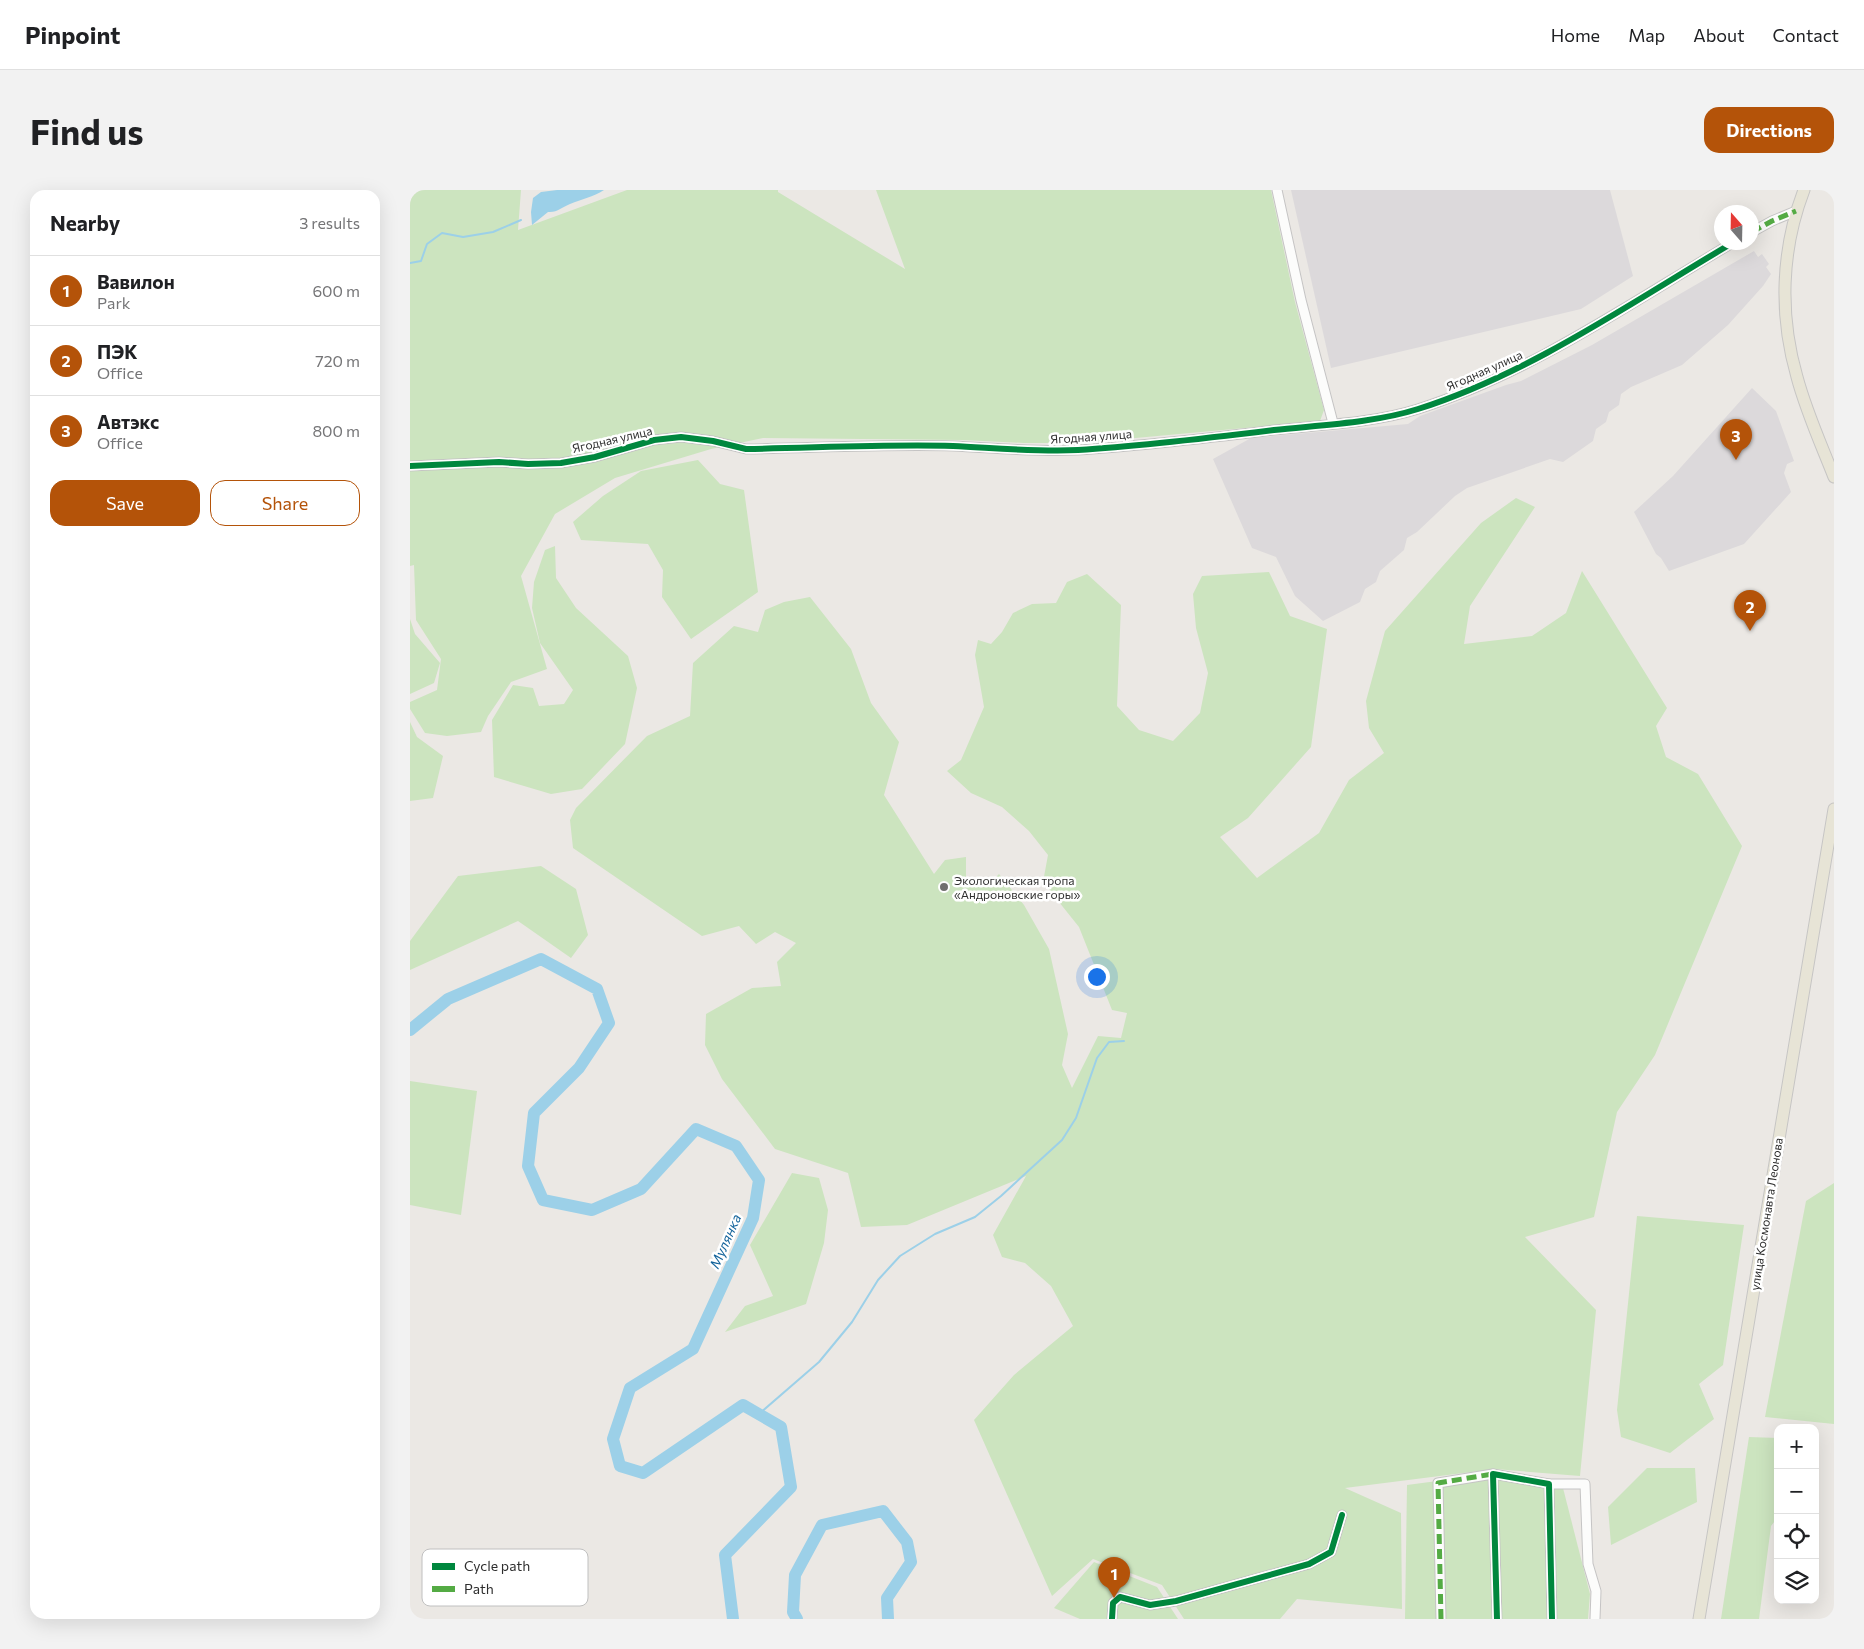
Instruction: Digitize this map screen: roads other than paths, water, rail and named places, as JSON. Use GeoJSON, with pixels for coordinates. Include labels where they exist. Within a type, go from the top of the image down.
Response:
{"type":"FeatureCollection","features":[{"type":"Feature","properties":{"kind":"main road"},"geometry":{"type":"LineString","coordinates":[[1804,190],[1790,233],[1786,261],[1784,279],[1786,317],[1796,376],[1831,461],[1834,477]]}},
{"type":"Feature","properties":{"kind":"main road","name":"улица Космонавта Леонова"},"geometry":{"type":"LineString","coordinates":[[1699,1619],[1834,809]]}},
{"type":"Feature","properties":{"kind":"street"},"geometry":{"type":"LineString","coordinates":[[1277,190],[1301,300],[1333,423]]}},
{"type":"Feature","properties":{"kind":"street"},"geometry":{"type":"LineString","coordinates":[[1759,228],[1796,211]]}},
{"type":"Feature","properties":{"kind":"street","name":"Ягодная улица"},"geometry":{"type":"LineString","coordinates":[[410,466],[500,462],[528,464],[561,463],[595,457],[654,440],[681,438],[746,449],[954,446],[1033,451],[1077,450],[1393,416],[1418,409],[1491,381],[1578,335],[1721,250]]}},
{"type":"Feature","properties":{"kind":"street"},"geometry":{"type":"LineString","coordinates":[[1493,1474],[1497,1619]]}},
{"type":"Feature","properties":{"kind":"street"},"geometry":{"type":"LineString","coordinates":[[1441,1619],[1438,1483],[1493,1474],[1549,1484],[1586,1484],[1588,1564],[1596,1590],[1595,1619]]}},
{"type":"Feature","properties":{"kind":"street"},"geometry":{"type":"LineString","coordinates":[[1549,1484],[1552,1619]]}},
{"type":"Feature","properties":{"kind":"street"},"geometry":{"type":"LineString","coordinates":[[1112,1619],[1113,1603],[1120,1597],[1150,1606],[1176,1602],[1309,1564],[1332,1552],[1342,1515]]}},
{"type":"Feature","properties":{"kind":"water"},"geometry":{"type":"Polygon","coordinates":[[[604,190],[557,211],[548,212],[532,225],[533,198],[541,192],[604,190]]]}},
{"type":"Feature","properties":{"kind":"waterway"},"geometry":{"type":"LineString","coordinates":[[410,263],[421,261],[427,244],[442,233],[463,237],[493,232],[521,220]]}},
{"type":"Feature","properties":{"kind":"waterway","name":"Мулянка"},"geometry":{"type":"LineString","coordinates":[[410,1030],[448,999],[541,959],[597,989],[609,1023],[579,1068],[534,1113],[528,1166],[543,1200],[592,1210],[641,1189],[696,1129],[736,1146],[759,1180],[753,1218],[693,1349],[630,1388],[613,1439],[620,1466],[643,1473],[743,1405],[781,1427],[791,1487],[725,1555],[733,1619]]}},
{"type":"Feature","properties":{"kind":"waterway"},"geometry":{"type":"LineString","coordinates":[[759,1414],[819,1362],[852,1322],[878,1280],[900,1256],[935,1234],[975,1217],[1001,1196],[1062,1140],[1076,1118],[1097,1058],[1109,1042],[1124,1041]]}},
{"type":"Feature","properties":{"kind":"waterway","name":"Мулянка"},"geometry":{"type":"LineString","coordinates":[[797,1619],[793,1612],[795,1575],[822,1525],[883,1511],[907,1542],[911,1562],[887,1598],[888,1619]]}},
{"type":"Feature","properties":{"kind":"place","name":"Автэкс"},"geometry":{"type":"Point","coordinates":[1736,460]}},
{"type":"Feature","properties":{"kind":"place","name":"ПЭК"},"geometry":{"type":"Point","coordinates":[1750,631]}},
{"type":"Feature","properties":{"kind":"place","name":"Экологическая тропа «Андроновские горы»"},"geometry":{"type":"Point","coordinates":[944,887]}},
{"type":"Feature","properties":{"kind":"place","name":"Вавилон"},"geometry":{"type":"Point","coordinates":[1114,1598]}}]}
